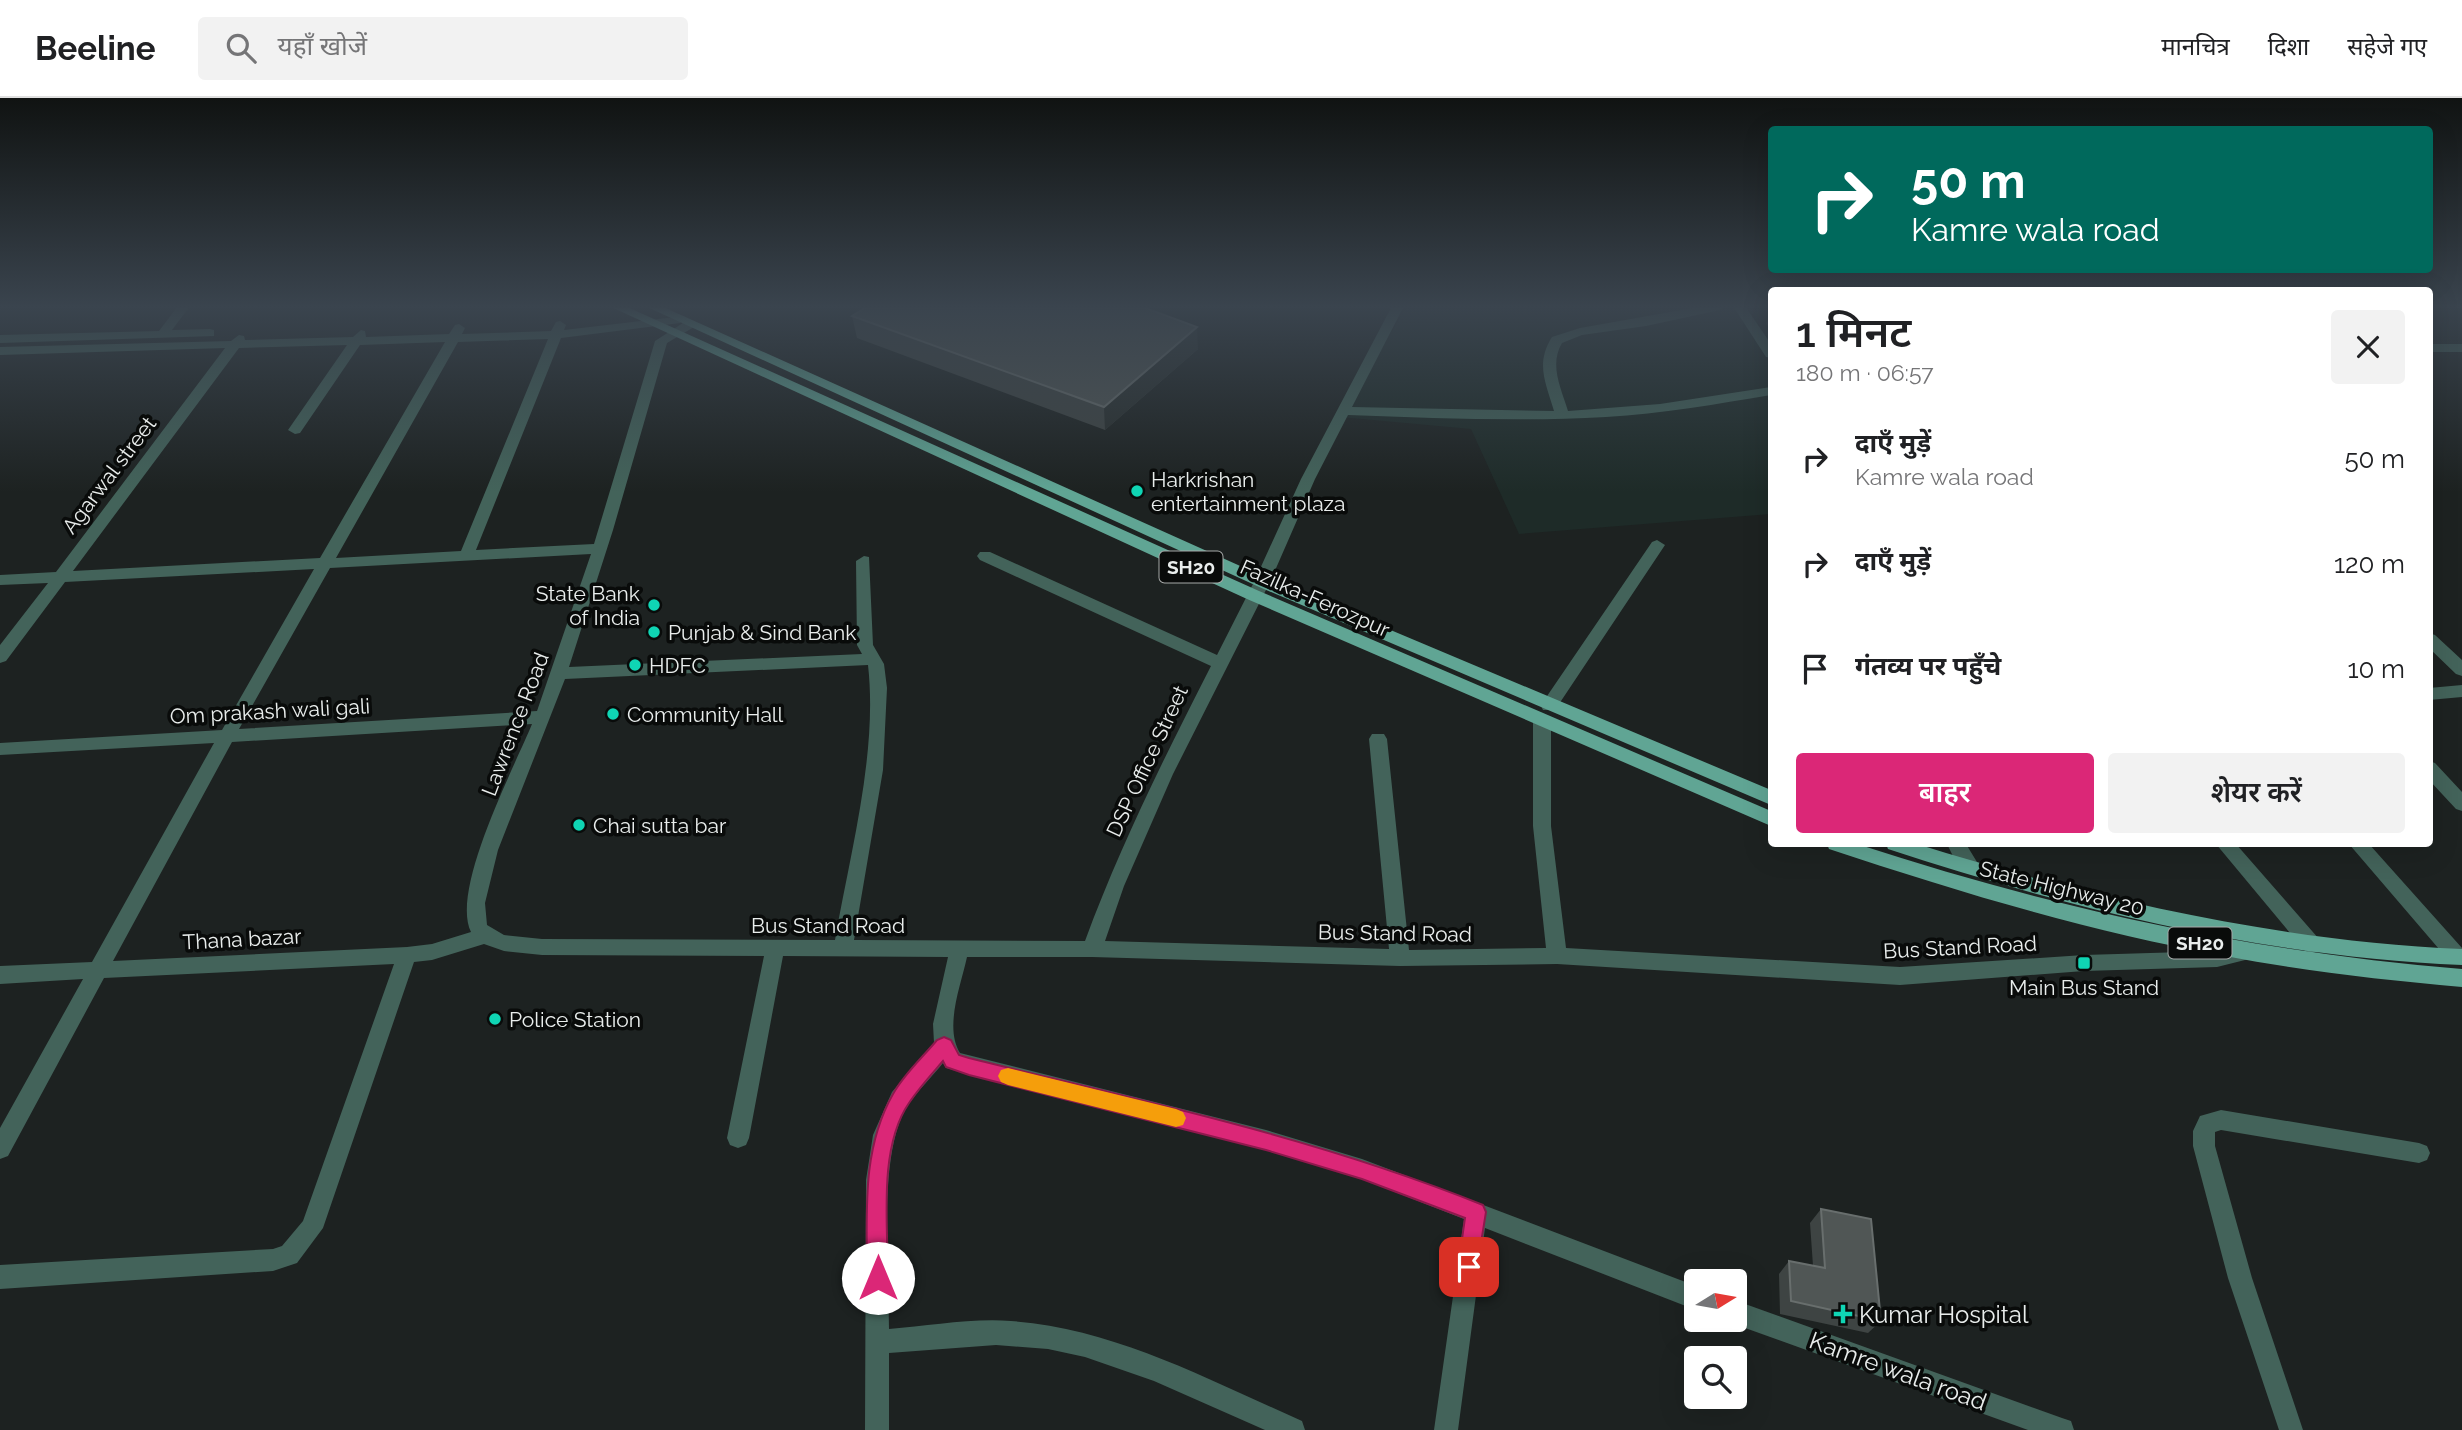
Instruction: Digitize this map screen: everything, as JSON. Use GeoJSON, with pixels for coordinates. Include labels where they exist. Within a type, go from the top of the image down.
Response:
{"type":"FeatureCollection","features":[{"type":"Feature","properties":{"kind":"main road","name":"Fazilka-Ferozpur"},"geometry":{"type":"LineString","coordinates":[[776,368],[1257,588],[1545,714],[1768,818]]}},
{"type":"Feature","properties":{"kind":"main road","name":"Fazilka-Ferozpur"},"geometry":{"type":"LineString","coordinates":[[1545,714],[1768,797]]}},
{"type":"Feature","properties":{"kind":"main road","name":"State Highway 20"},"geometry":{"type":"LineString","coordinates":[[1845,847],[1942,880],[2122,928],[2316,965],[2462,978]]}},
{"type":"Feature","properties":{"kind":"main road","name":"State Highway 20"},"geometry":{"type":"LineString","coordinates":[[1904,847],[1943,860],[2141,911],[2247,935],[2312,945],[2460,957]]}},
{"type":"Feature","properties":{"kind":"street","name":"Agarwal street"},"geometry":{"type":"LineString","coordinates":[[0,657],[217,368]]}},
{"type":"Feature","properties":{"kind":"street"},"geometry":{"type":"LineString","coordinates":[[295,430],[338,368]]}},
{"type":"Feature","properties":{"kind":"street"},"geometry":{"type":"LineString","coordinates":[[0,1149],[323,563],[435,368]]}},
{"type":"Feature","properties":{"kind":"street"},"geometry":{"type":"LineString","coordinates":[[467,555],[542,368]]}},
{"type":"Feature","properties":{"kind":"street","name":"Lawrence Road"},"geometry":{"type":"LineString","coordinates":[[484,936],[477,924],[477,904],[484,869],[496,831],[543,717],[558,673],[599,549],[653,368]]}},
{"type":"Feature","properties":{"kind":"street","name":"DSP Office Street"},"geometry":{"type":"LineString","coordinates":[[1092,949],[1115,886],[1164,774],[1308,479],[1365,368]]}},
{"type":"Feature","properties":{"kind":"street"},"geometry":{"type":"LineString","coordinates":[[1549,368],[1562,414]]}},
{"type":"Feature","properties":{"kind":"street"},"geometry":{"type":"LineString","coordinates":[[1343,411],[1471,415],[1562,414],[1642,410],[1768,391]]}},
{"type":"Feature","properties":{"kind":"street"},"geometry":{"type":"LineString","coordinates":[[1557,956],[1542,826],[1545,714],[1657,545]]}},
{"type":"Feature","properties":{"kind":"street"},"geometry":{"type":"LineString","coordinates":[[0,580],[599,549]]}},
{"type":"Feature","properties":{"kind":"street"},"geometry":{"type":"LineString","coordinates":[[985,556],[1219,663]]}},
{"type":"Feature","properties":{"kind":"street"},"geometry":{"type":"LineString","coordinates":[[844,948],[874,770],[879,688],[879,673],[865,645],[864,561]]}},
{"type":"Feature","properties":{"kind":"street"},"geometry":{"type":"LineString","coordinates":[[2433,643],[2462,670]]}},
{"type":"Feature","properties":{"kind":"street"},"geometry":{"type":"LineString","coordinates":[[558,673],[873,659]]}},
{"type":"Feature","properties":{"kind":"street"},"geometry":{"type":"LineString","coordinates":[[2433,694],[2462,691]]}},
{"type":"Feature","properties":{"kind":"street","name":"Om prakash wali gali"},"geometry":{"type":"LineString","coordinates":[[0,749],[543,717]]}},
{"type":"Feature","properties":{"kind":"street"},"geometry":{"type":"LineString","coordinates":[[1378,739],[1400,958]]}},
{"type":"Feature","properties":{"kind":"street"},"geometry":{"type":"LineString","coordinates":[[2433,772],[2462,804]]}},
{"type":"Feature","properties":{"kind":"street"},"geometry":{"type":"LineString","coordinates":[[1958,847],[1970,867]]}},
{"type":"Feature","properties":{"kind":"street"},"geometry":{"type":"LineString","coordinates":[[2228,847],[2312,945]]}},
{"type":"Feature","properties":{"kind":"street"},"geometry":{"type":"LineString","coordinates":[[2361,847],[2460,957]]}},
{"type":"Feature","properties":{"kind":"street","name":"Bus Stand Road"},"geometry":{"type":"LineString","coordinates":[[484,936],[502,942],[542,947],[1092,949],[1400,958],[1557,956],[1900,976],[2084,963],[2217,959],[2246,952]]}},
{"type":"Feature","properties":{"kind":"street","name":"Thana bazar"},"geometry":{"type":"LineString","coordinates":[[0,975],[408,955],[432,952],[484,936]]}},
{"type":"Feature","properties":{"kind":"street"},"geometry":{"type":"LineString","coordinates":[[738,1138],[775,948]]}},
{"type":"Feature","properties":{"kind":"street"},"geometry":{"type":"LineString","coordinates":[[959,949],[943,1024],[944,1046],[953,1061],[1266,1140],[1362,1169],[1684,1293]]}},
{"type":"Feature","properties":{"kind":"street"},"geometry":{"type":"LineString","coordinates":[[0,1277],[273,1260],[289,1255],[312,1228],[380,1026],[408,955]]}},
{"type":"Feature","properties":{"kind":"street"},"geometry":{"type":"LineString","coordinates":[[877,1430],[877,1180],[884,1135],[900,1099],[944,1046]]}},
{"type":"Feature","properties":{"kind":"street"},"geometry":{"type":"LineString","coordinates":[[2291,1430],[2240,1278],[2204,1146],[2204,1131],[2208,1123],[2221,1120],[2419,1153]]}},
{"type":"Feature","properties":{"kind":"street"},"geometry":{"type":"LineString","coordinates":[[1446,1430],[1476,1212]]}},
{"type":"Feature","properties":{"kind":"street","name":"Kamre wala road"},"geometry":{"type":"LineString","coordinates":[[1747,1317],[2062,1430]]}},
{"type":"Feature","properties":{"kind":"street"},"geometry":{"type":"LineString","coordinates":[[878,1342],[1011,1333],[1075,1343],[1122,1355],[1293,1430]]}},
{"type":"Feature","properties":{"kind":"shaded area"},"geometry":{"type":"Polygon","coordinates":[[[1369,368],[1768,368],[1768,514],[1519,534],[1471,429],[1340,417],[1369,368]]]}},
{"type":"Feature","properties":{"kind":"building"},"geometry":{"type":"Polygon","coordinates":[[[996,368],[1149,368],[1104,407],[996,368]]]}},
{"type":"Feature","properties":{"kind":"building"},"geometry":{"type":"Polygon","coordinates":[[[1821,1209],[1871,1219],[1881,1321],[1791,1301],[1789,1261],[1825,1268],[1821,1209]]]}},
{"type":"Feature","properties":{"kind":"slow traffic"},"geometry":{"type":"LineString","coordinates":[[1008,1076],[1176,1118]]}},
{"type":"Feature","properties":{"kind":"place","name":"Harkrishan entertainment plaza"},"geometry":{"type":"Point","coordinates":[1137,491]}},
{"type":"Feature","properties":{"kind":"place","name":"State Bank of India"},"geometry":{"type":"Point","coordinates":[654,605]}},
{"type":"Feature","properties":{"kind":"place","name":"Punjab & Sind Bank"},"geometry":{"type":"Point","coordinates":[654,632]}},
{"type":"Feature","properties":{"kind":"place","name":"HDFC"},"geometry":{"type":"Point","coordinates":[635,665]}},
{"type":"Feature","properties":{"kind":"place","name":"Community Hall"},"geometry":{"type":"Point","coordinates":[613,714]}},
{"type":"Feature","properties":{"kind":"place","name":"Chai sutta bar"},"geometry":{"type":"Point","coordinates":[579,825]}},
{"type":"Feature","properties":{"kind":"place","name":"Main Bus Stand"},"geometry":{"type":"Point","coordinates":[2084,963]}},
{"type":"Feature","properties":{"kind":"place","name":"Police Station"},"geometry":{"type":"Point","coordinates":[495,1019]}},
{"type":"Feature","properties":{"kind":"place","name":"Kumar Hospital"},"geometry":{"type":"Point","coordinates":[1843,1314]}},
{"type":"Feature","properties":{"kind":"route"},"geometry":{"type":"LineString","coordinates":[[878,1278],[877,1180],[884,1135],[900,1099],[944,1046],[953,1061],[969,1067],[1266,1140],[1362,1169],[1476,1212],[1469,1267]]}}]}
